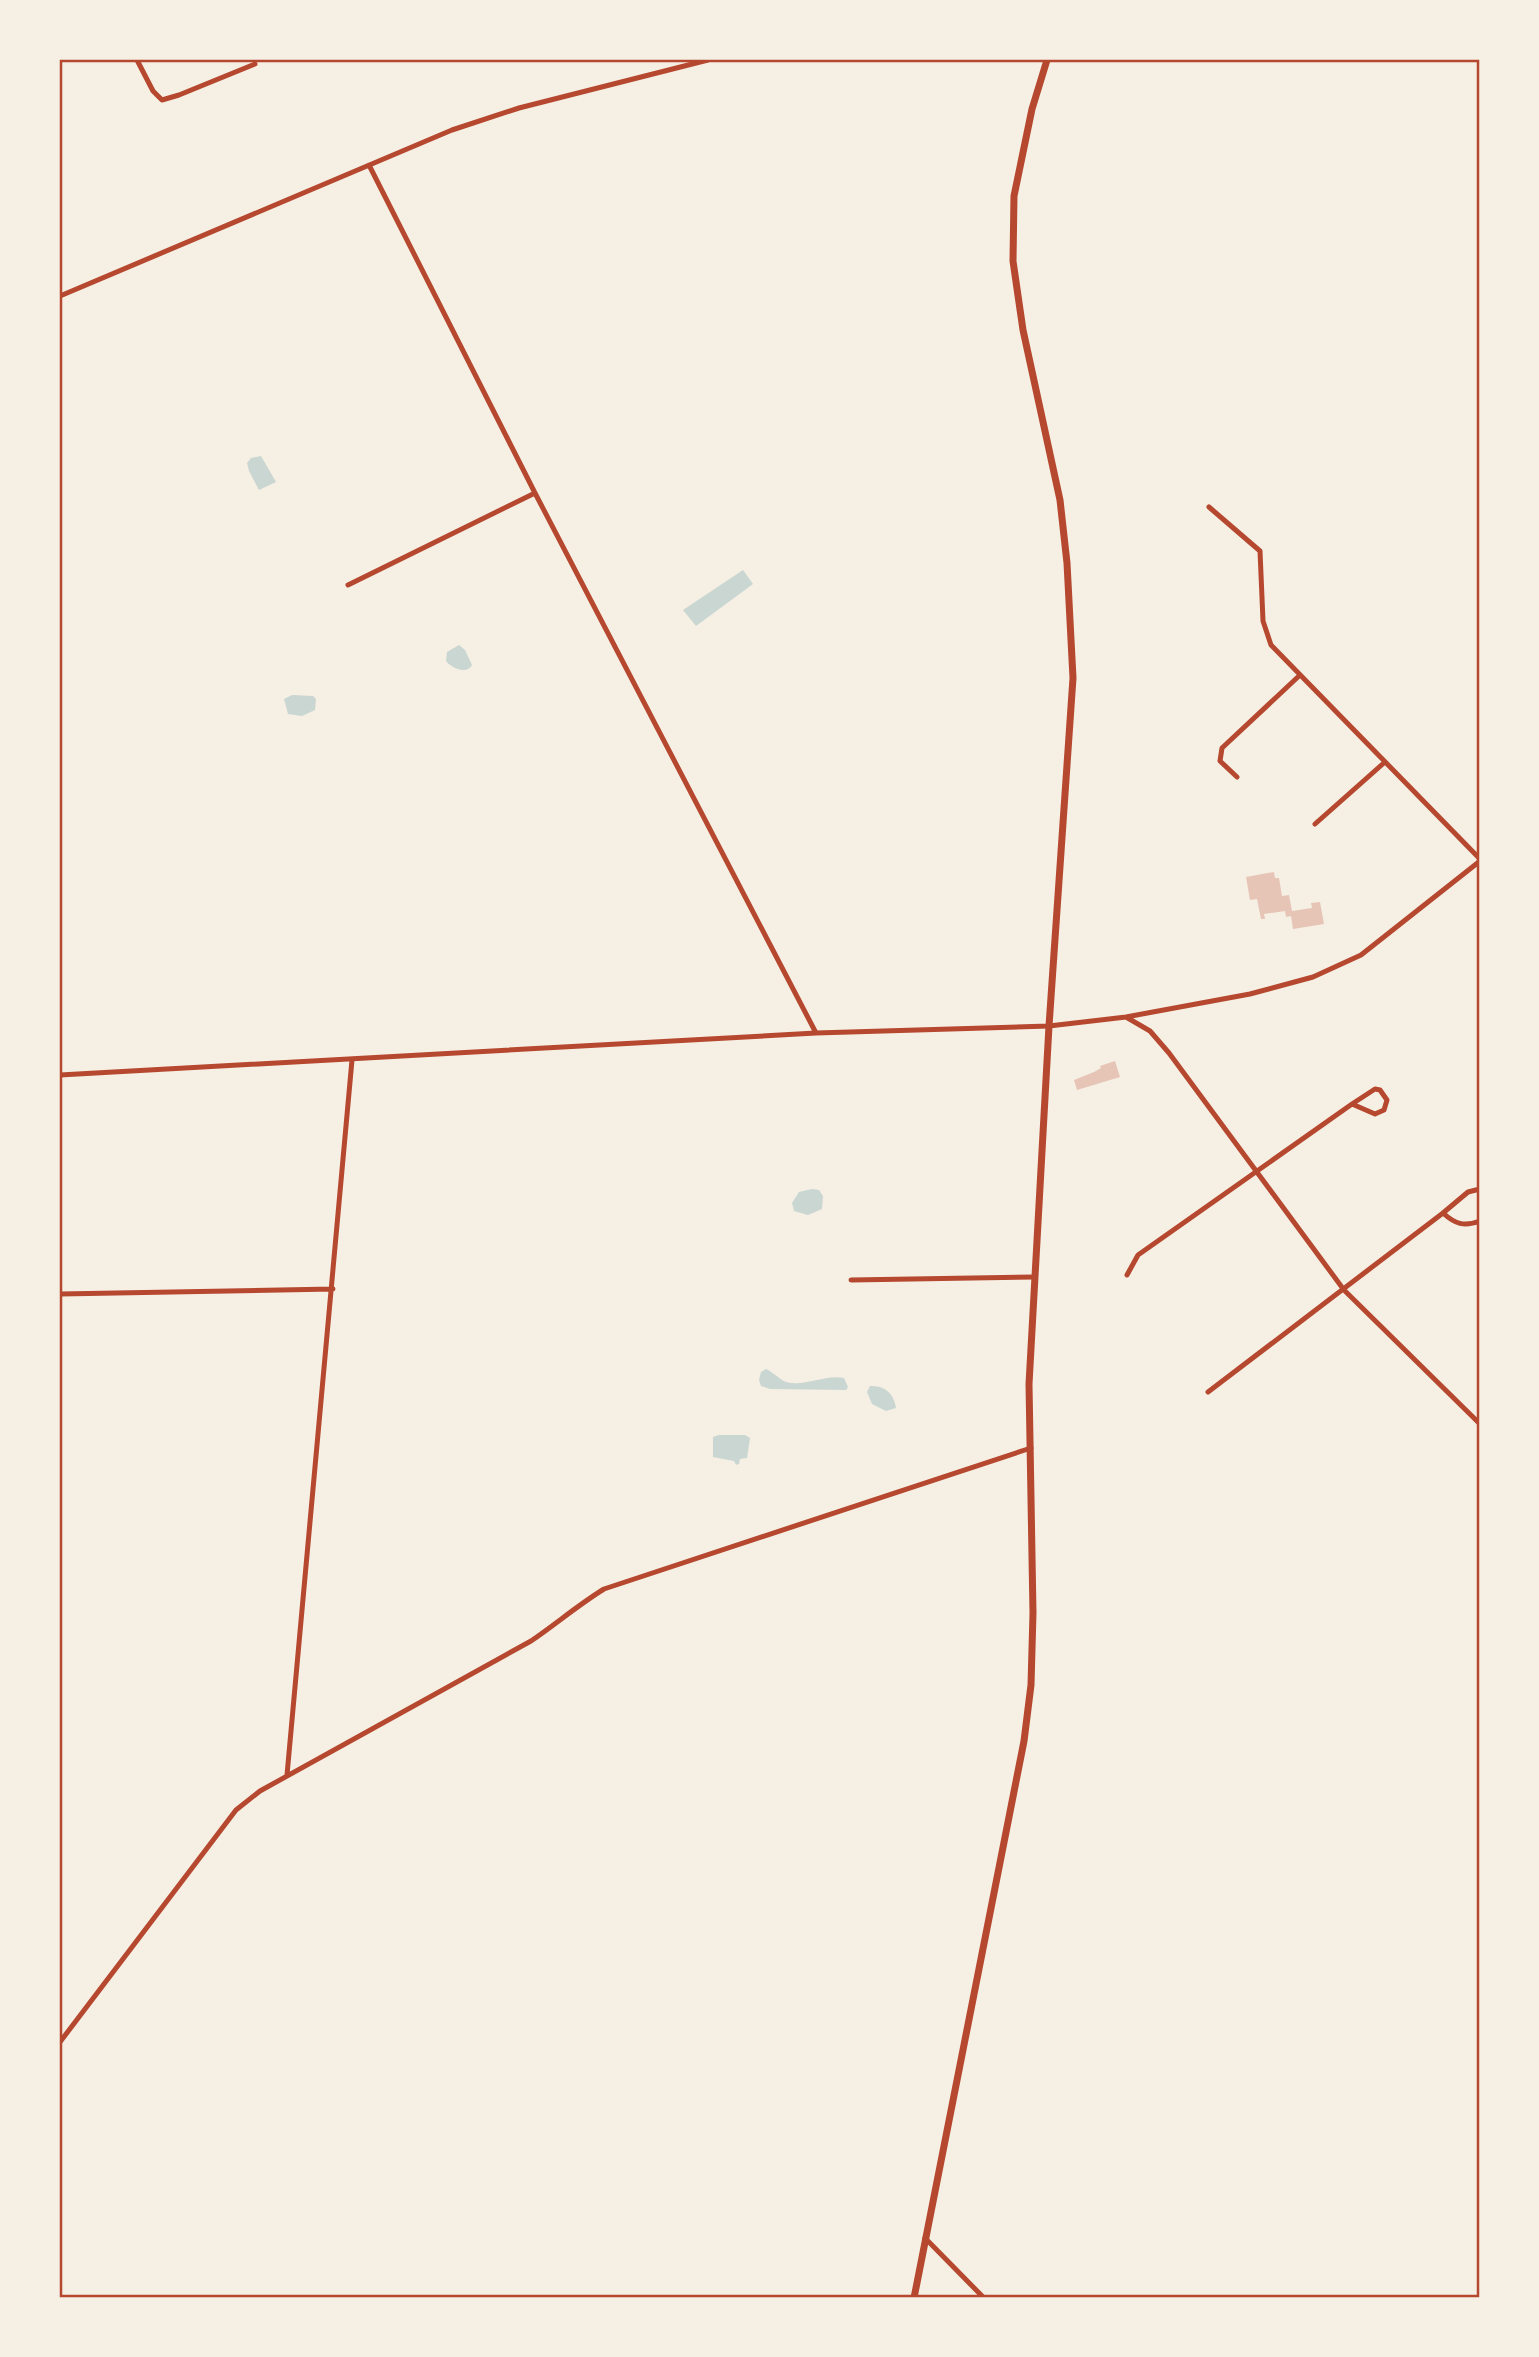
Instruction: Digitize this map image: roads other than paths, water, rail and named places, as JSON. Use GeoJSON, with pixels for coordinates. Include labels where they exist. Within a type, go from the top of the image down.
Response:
{"type":"FeatureCollection","features":[{"type":"Feature","properties":{"kind":"street"},"geometry":{"type":"LineString","coordinates":[[137,60],[153,91],[162,100],[255,64]]}},
{"type":"Feature","properties":{"kind":"street"},"geometry":{"type":"LineString","coordinates":[[60,296],[452,130],[519,108],[708,60]]}},
{"type":"Feature","properties":{"kind":"street"},"geometry":{"type":"LineString","coordinates":[[914,2298],[1024,1741],[1031,1685],[1033,1613],[1029,1384],[1049,1026],[1073,678],[1060,500],[1023,330],[1013,261],[1014,196],[1032,109],[1047,60]]}},
{"type":"Feature","properties":{"kind":"street"},"geometry":{"type":"LineString","coordinates":[[369,165],[535,493],[816,1033]]}},
{"type":"Feature","properties":{"kind":"street"},"geometry":{"type":"LineString","coordinates":[[348,585],[535,493]]}},
{"type":"Feature","properties":{"kind":"street"},"geometry":{"type":"LineString","coordinates":[[60,1075],[816,1033],[1049,1026],[1126,1017],[1250,994],[1313,977],[1336,967],[1361,954],[1479,860],[1271,645],[1263,621],[1260,551],[1209,507]]}},
{"type":"Feature","properties":{"kind":"street"},"geometry":{"type":"LineString","coordinates":[[1237,778],[1220,761],[1222,748],[1300,675]]}},
{"type":"Feature","properties":{"kind":"street"},"geometry":{"type":"LineString","coordinates":[[1315,824],[1385,762]]}},
{"type":"Feature","properties":{"kind":"street"},"geometry":{"type":"LineString","coordinates":[[1126,1017],[1150,1031],[1344,1290],[1479,1424]]}},
{"type":"Feature","properties":{"kind":"street"},"geometry":{"type":"LineString","coordinates":[[287,1775],[352,1060]]}},
{"type":"Feature","properties":{"kind":"street"},"geometry":{"type":"LineString","coordinates":[[1127,1275],[1138,1255],[1352,1104],[1375,1089],[1380,1090],[1387,1100],[1384,1110],[1375,1114],[1352,1104]]}},
{"type":"Feature","properties":{"kind":"street"},"geometry":{"type":"LineString","coordinates":[[1208,1392],[1468,1192],[1479,1189]]}},
{"type":"Feature","properties":{"kind":"street"},"geometry":{"type":"LineString","coordinates":[[1443,1213],[1454,1223],[1468,1225],[1479,1221]]}},
{"type":"Feature","properties":{"kind":"street"},"geometry":{"type":"LineString","coordinates":[[851,1280],[1035,1277]]}},
{"type":"Feature","properties":{"kind":"street"},"geometry":{"type":"LineString","coordinates":[[60,1294],[333,1289]]}},
{"type":"Feature","properties":{"kind":"street"},"geometry":{"type":"LineString","coordinates":[[60,2042],[231,1816],[260,1791],[531,1641],[582,1602],[604,1589],[1031,1448]]}},
{"type":"Feature","properties":{"kind":"street"},"geometry":{"type":"LineString","coordinates":[[925,2238],[984,2298]]}}]}
